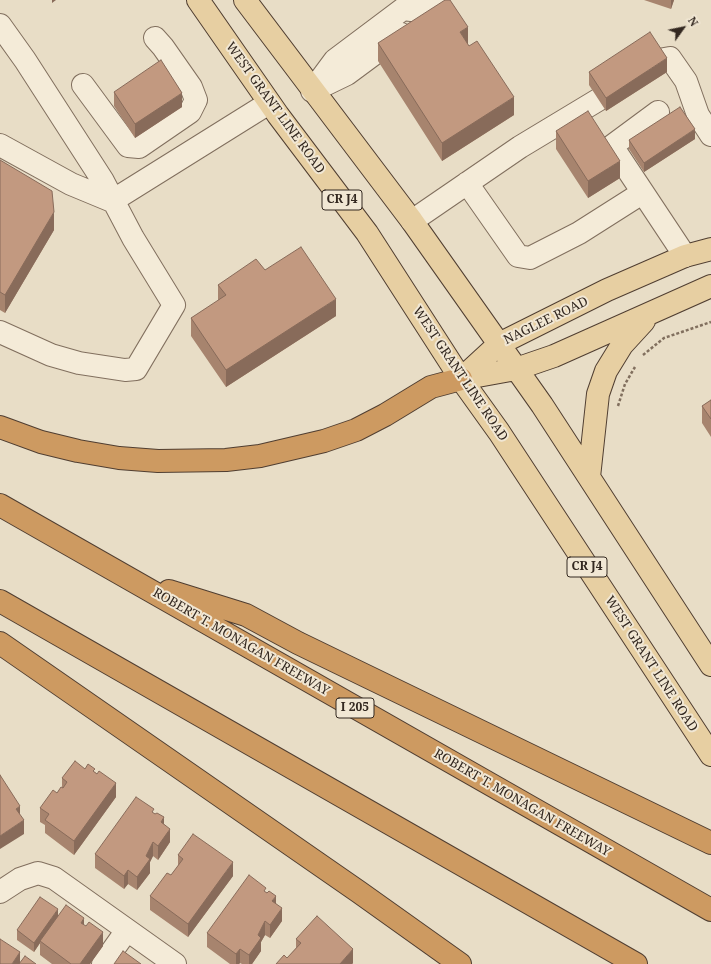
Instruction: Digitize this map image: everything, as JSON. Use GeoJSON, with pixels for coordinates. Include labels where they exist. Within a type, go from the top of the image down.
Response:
{"type":"FeatureCollection","features":[{"type":"Feature","properties":{"kind":"highway"},"geometry":{"type":"LineString","coordinates":[[0,427],[41,442],[78,452],[158,462],[226,460],[279,453],[324,442],[356,430],[385,416],[431,387],[461,379]]}},
{"type":"Feature","properties":{"kind":"highway","name":"ROBERT T. MONAGAN FREEWAY"},"geometry":{"type":"LineString","coordinates":[[0,505],[711,910]]}},
{"type":"Feature","properties":{"kind":"highway"},"geometry":{"type":"LineString","coordinates":[[130,579],[246,615],[305,646],[711,843]]}},
{"type":"Feature","properties":{"kind":"highway"},"geometry":{"type":"LineString","coordinates":[[0,601],[636,964]]}},
{"type":"Feature","properties":{"kind":"highway"},"geometry":{"type":"LineString","coordinates":[[0,643],[359,892],[460,964]]}},
{"type":"Feature","properties":{"kind":"main road","name":"WEST GRANT LINE ROAD"},"geometry":{"type":"LineString","coordinates":[[198,0],[269,103],[367,233],[461,379],[503,439],[711,755]]}},
{"type":"Feature","properties":{"kind":"main road"},"geometry":{"type":"LineString","coordinates":[[245,0],[312,91],[412,221],[499,344],[589,477],[711,664]]}},
{"type":"Feature","properties":{"kind":"main road","name":"NAGLEE ROAD"},"geometry":{"type":"LineString","coordinates":[[461,379],[499,344],[607,290],[685,256],[711,249]]}},
{"type":"Feature","properties":{"kind":"main road"},"geometry":{"type":"LineString","coordinates":[[461,379],[516,369],[554,356],[601,337],[652,312],[711,286]]}},
{"type":"Feature","properties":{"kind":"main road"},"geometry":{"type":"LineString","coordinates":[[589,477],[598,394],[606,371],[622,345],[652,312]]}},
{"type":"Feature","properties":{"kind":"street"},"geometry":{"type":"LineString","coordinates":[[312,91],[335,60],[403,9],[429,5]]}},
{"type":"Feature","properties":{"kind":"street"},"geometry":{"type":"LineString","coordinates":[[0,25],[25,60],[103,181],[112,201],[174,305],[136,369],[118,369],[79,363],[50,355],[0,332]]}},
{"type":"Feature","properties":{"kind":"street"},"geometry":{"type":"LineString","coordinates":[[83,86],[128,146],[139,147],[190,112],[196,100],[191,87],[155,38]]}},
{"type":"Feature","properties":{"kind":"street"},"geometry":{"type":"LineString","coordinates":[[412,221],[520,147],[598,100],[659,60],[670,58],[686,81],[698,115],[711,135]]}},
{"type":"Feature","properties":{"kind":"street"},"geometry":{"type":"LineString","coordinates":[[112,201],[269,103]]}},
{"type":"Feature","properties":{"kind":"street"},"geometry":{"type":"LineString","coordinates":[[658,112],[612,146],[685,256]]}},
{"type":"Feature","properties":{"kind":"street"},"geometry":{"type":"LineString","coordinates":[[0,145],[71,184],[112,201]]}},
{"type":"Feature","properties":{"kind":"street"},"geometry":{"type":"LineString","coordinates":[[467,183],[518,256],[530,258],[579,233],[642,193]]}},
{"type":"Feature","properties":{"kind":"street"},"geometry":{"type":"LineString","coordinates":[[0,892],[20,879],[38,873],[54,878],[175,964]]}},
{"type":"Feature","properties":{"kind":"street"},"geometry":{"type":"LineString","coordinates":[[103,964],[127,930]]}},
{"type":"Feature","properties":{"kind":"path"},"geometry":{"type":"LineString","coordinates":[[640,357],[664,338],[711,322]]}},
{"type":"Feature","properties":{"kind":"path"},"geometry":{"type":"LineString","coordinates":[[612,406],[619,406],[626,384],[636,364]]}},
{"type":"Feature","properties":{"kind":"building"},"geometry":{"type":"Polygon","coordinates":[[[445,0],[450,0],[468,27],[460,32],[469,46],[477,41],[514,97],[442,143],[378,43],[445,0]]]}},
{"type":"Feature","properties":{"kind":"building"},"geometry":{"type":"Polygon","coordinates":[[[650,32],[667,58],[606,98],[589,72],[650,32]]]}},
{"type":"Feature","properties":{"kind":"building"},"geometry":{"type":"Polygon","coordinates":[[[161,60],[182,93],[135,124],[114,92],[161,60]]]}},
{"type":"Feature","properties":{"kind":"building"},"geometry":{"type":"Polygon","coordinates":[[[680,107],[695,129],[644,163],[629,140],[680,107]]]}},
{"type":"Feature","properties":{"kind":"building"},"geometry":{"type":"Polygon","coordinates":[[[588,111],[620,161],[588,181],[556,131],[588,111]]]}},
{"type":"Feature","properties":{"kind":"building"},"geometry":{"type":"Polygon","coordinates":[[[0,160],[52,191],[54,212],[5,295],[0,292],[0,160]]]}},
{"type":"Feature","properties":{"kind":"building"},"geometry":{"type":"Polygon","coordinates":[[[301,247],[336,299],[226,370],[191,318],[226,295],[218,285],[256,259],[265,270],[301,247]]]}},
{"type":"Feature","properties":{"kind":"building"},"geometry":{"type":"Polygon","coordinates":[[[711,400],[711,419],[702,406],[711,400]]]}},
{"type":"Feature","properties":{"kind":"building"},"geometry":{"type":"Polygon","coordinates":[[[75,761],[85,769],[88,764],[95,769],[93,771],[97,774],[99,771],[116,783],[74,841],[45,820],[49,814],[40,808],[53,790],[57,793],[61,787],[63,788],[67,782],[62,778],[75,761]]]}},
{"type":"Feature","properties":{"kind":"building"},"geometry":{"type":"Polygon","coordinates":[[[0,775],[20,806],[16,809],[24,820],[0,836],[0,775]]]}},
{"type":"Feature","properties":{"kind":"building"},"geometry":{"type":"Polygon","coordinates":[[[136,797],[154,809],[152,812],[164,817],[161,822],[170,829],[158,846],[153,842],[146,856],[150,859],[137,877],[128,870],[124,876],[95,854],[136,797]]]}},
{"type":"Feature","properties":{"kind":"building"},"geometry":{"type":"Polygon","coordinates":[[[193,834],[233,862],[188,924],[150,896],[167,873],[171,875],[183,859],[178,855],[193,834]]]}},
{"type":"Feature","properties":{"kind":"building"},"geometry":{"type":"Polygon","coordinates":[[[249,875],[266,888],[264,891],[267,893],[269,891],[276,896],[272,901],[282,908],[270,925],[265,921],[258,935],[261,938],[249,955],[240,949],[236,954],[207,933],[249,875]]]}},
{"type":"Feature","properties":{"kind":"building"},"geometry":{"type":"Polygon","coordinates":[[[40,897],[58,909],[34,943],[17,930],[40,897]]]}},
{"type":"Feature","properties":{"kind":"building"},"geometry":{"type":"Polygon","coordinates":[[[66,905],[84,918],[81,923],[86,926],[89,922],[103,932],[80,964],[71,964],[40,941],[66,905]]]}},
{"type":"Feature","properties":{"kind":"building"},"geometry":{"type":"Polygon","coordinates":[[[317,916],[353,949],[340,964],[276,964],[284,955],[287,958],[301,943],[296,939],[317,916]]]}},
{"type":"Feature","properties":{"kind":"building"},"geometry":{"type":"Polygon","coordinates":[[[0,939],[20,952],[12,964],[0,964],[0,939]]]}},
{"type":"Feature","properties":{"kind":"building"},"geometry":{"type":"Polygon","coordinates":[[[123,951],[141,964],[114,964],[123,951]]]}},
{"type":"Feature","properties":{"kind":"building"},"geometry":{"type":"Polygon","coordinates":[[[25,956],[36,964],[19,964],[25,956]]]}}]}
